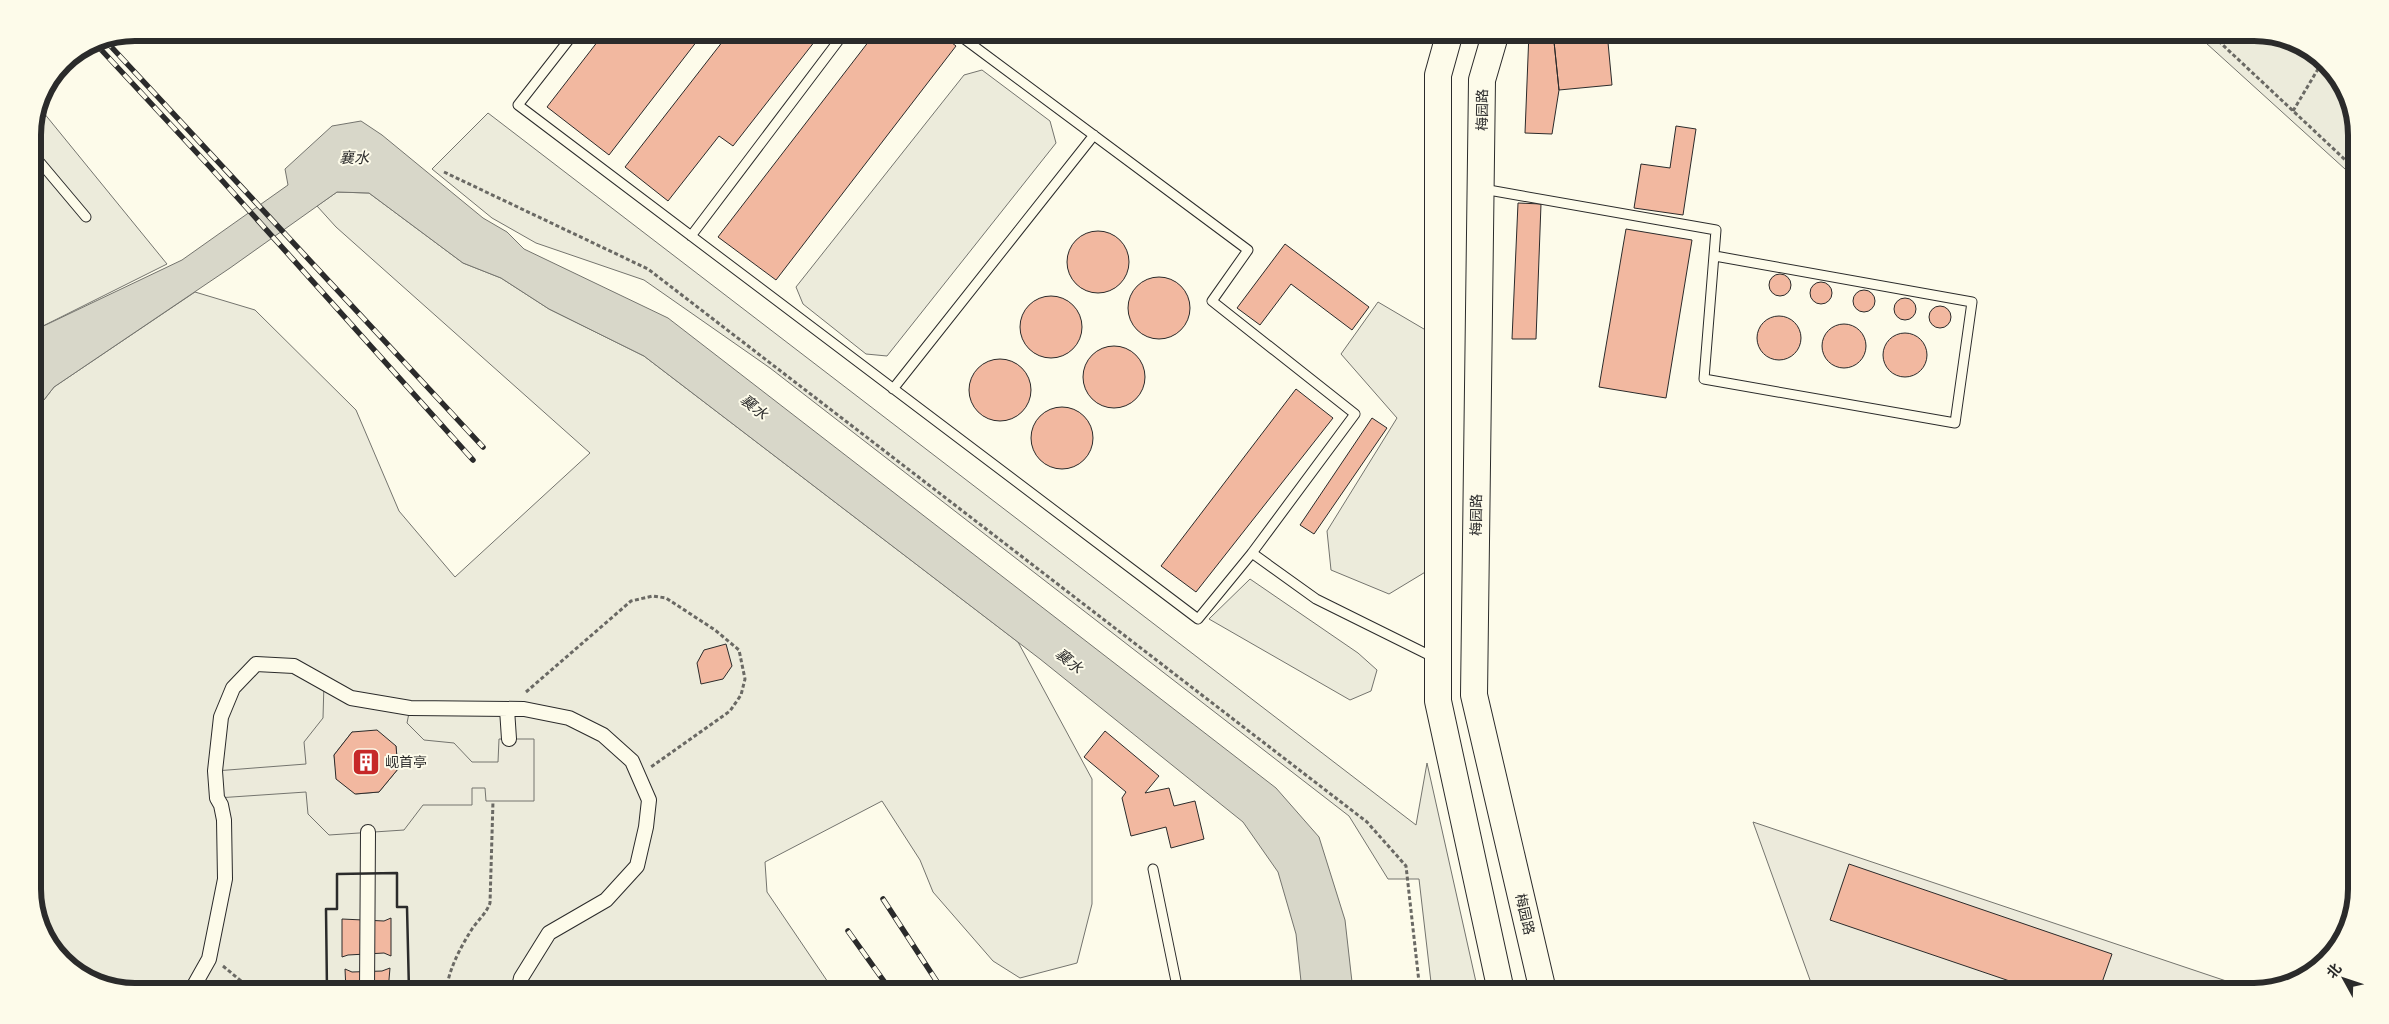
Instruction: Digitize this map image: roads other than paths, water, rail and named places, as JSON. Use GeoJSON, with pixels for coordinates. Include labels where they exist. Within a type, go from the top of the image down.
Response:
{"type":"FeatureCollection","features":[{"type":"Feature","properties":{"kind":"main road"},"geometry":{"type":"LineString","coordinates":[[1448,41],[1438,76],[1438,701],[1499,983]]}},
{"type":"Feature","properties":{"kind":"main road","name":"梅园路"},"geometry":{"type":"LineString","coordinates":[[1493,41],[1482,80],[1474,695],[1541,983]]}},
{"type":"Feature","properties":{"kind":"street"},"geometry":{"type":"LineString","coordinates":[[196,983],[209,959],[225,879],[224,820],[221,805],[217,798],[215,771],[221,717],[233,688],[256,664],[294,666],[351,698],[410,708],[524,709],[569,718],[603,735],[632,761],[649,800],[646,827],[637,866],[606,900],[550,934],[521,978],[520,983]]}},
{"type":"Feature","properties":{"kind":"street"},"geometry":{"type":"LineString","coordinates":[[507,709],[509,739]]}},
{"type":"Feature","properties":{"kind":"street"},"geometry":{"type":"LineString","coordinates":[[367,983],[368,832]]}},
{"type":"Feature","properties":{"kind":"lane"},"geometry":{"type":"LineString","coordinates":[[568,41],[518,106],[1198,619],[1252,553],[1355,414],[1212,301],[1248,250],[967,41]]}},
{"type":"Feature","properties":{"kind":"lane"},"geometry":{"type":"LineString","coordinates":[[691,236],[838,41]]}},
{"type":"Feature","properties":{"kind":"lane"},"geometry":{"type":"LineString","coordinates":[[893,389],[1094,135]]}},
{"type":"Feature","properties":{"kind":"lane"},"geometry":{"type":"LineString","coordinates":[[41,164],[86,217]]}},
{"type":"Feature","properties":{"kind":"lane"},"geometry":{"type":"LineString","coordinates":[[1480,189],[1716,230],[1704,379],[1955,423],[1972,302],[1715,256]]}},
{"type":"Feature","properties":{"kind":"lane"},"geometry":{"type":"LineString","coordinates":[[1252,553],[1316,599],[1438,659]]}},
{"type":"Feature","properties":{"kind":"lane"},"geometry":{"type":"LineString","coordinates":[[1153,869],[1176,983]]}},
{"type":"Feature","properties":{"kind":"water","name":"襄水"},"geometry":{"type":"Polygon","coordinates":[[[361,121],[382,135],[483,218],[507,232],[524,249],[668,318],[1276,788],[1319,837],[1345,920],[1352,983],[1301,983],[1296,934],[1278,872],[1243,822],[1040,659],[644,356],[549,309],[501,278],[463,263],[369,193],[337,192],[230,268],[54,387],[41,404],[41,327],[182,260],[288,185],[285,169],[332,126],[361,121]]]}},
{"type":"Feature","properties":{"kind":"railway"},"geometry":{"type":"LineString","coordinates":[[109,45],[483,447]]}},
{"type":"Feature","properties":{"kind":"railway"},"geometry":{"type":"LineString","coordinates":[[99,48],[210,167],[473,460]]}},
{"type":"Feature","properties":{"kind":"railway"},"geometry":{"type":"LineString","coordinates":[[883,899],[938,983]]}},
{"type":"Feature","properties":{"kind":"railway"},"geometry":{"type":"LineString","coordinates":[[848,931],[885,983]]}},
{"type":"Feature","properties":{"kind":"place","name":"岘首亭"},"geometry":{"type":"Point","coordinates":[366,762]}}]}
